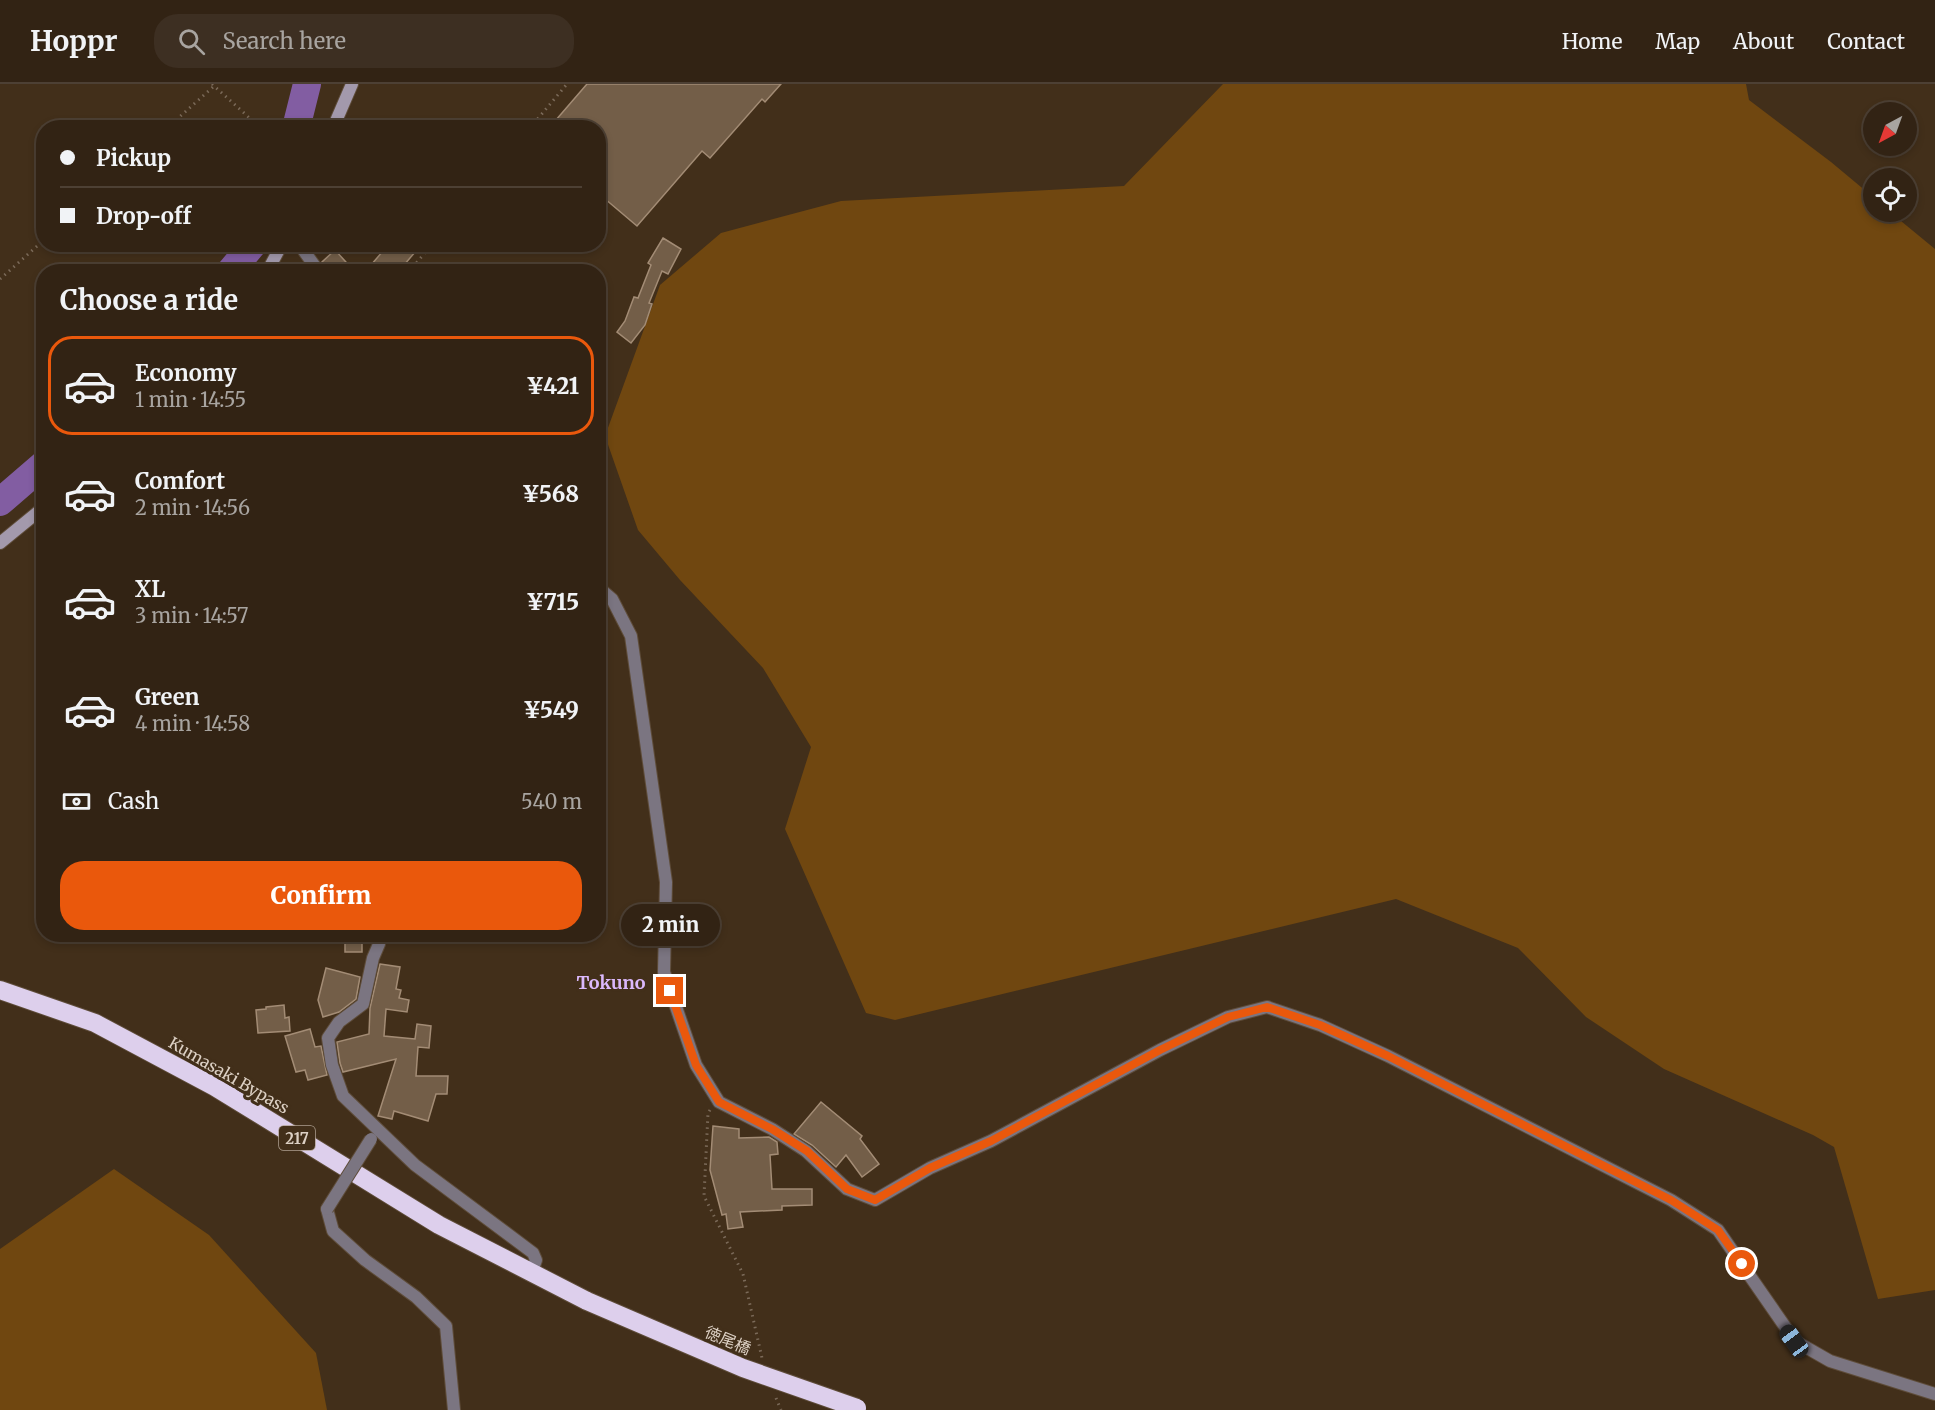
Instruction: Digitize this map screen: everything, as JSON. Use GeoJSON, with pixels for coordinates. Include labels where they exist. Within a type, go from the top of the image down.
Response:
{"type":"FeatureCollection","features":[{"type":"Feature","properties":{"kind":"highway","name":"Kumasaki Bypass"},"geometry":{"type":"LineString","coordinates":[[0,990],[95,1023],[215,1087],[439,1225],[587,1300]]}},
{"type":"Feature","properties":{"kind":"highway","name":"徳尾橋"},"geometry":{"type":"LineString","coordinates":[[587,1300],[743,1368],[861,1409]]}},
{"type":"Feature","properties":{"kind":"street"},"geometry":{"type":"LineString","coordinates":[[336,120],[352,84]]}},
{"type":"Feature","properties":{"kind":"street"},"geometry":{"type":"LineString","coordinates":[[0,543],[36,514]]}},
{"type":"Feature","properties":{"kind":"street"},"geometry":{"type":"LineString","coordinates":[[606,594],[612,599],[631,636],[666,882],[664,972],[696,1065],[719,1102],[772,1129],[807,1151],[847,1189],[875,1200],[930,1168],[991,1141],[1160,1050],[1228,1017],[1267,1007],[1320,1025],[1388,1056],[1671,1200],[1718,1230],[1794,1341],[1830,1361],[1935,1394]]}},
{"type":"Feature","properties":{"kind":"street"},"geometry":{"type":"LineString","coordinates":[[379,942],[363,1004],[339,1022],[328,1038],[332,1065],[343,1096],[375,1134],[533,1253],[536,1260],[532,1272]]}},
{"type":"Feature","properties":{"kind":"street"},"geometry":{"type":"LineString","coordinates":[[375,1134],[327,1209],[333,1231],[366,1260],[416,1297],[446,1326],[454,1410]]}},
{"type":"Feature","properties":{"kind":"path"},"geometry":{"type":"LineString","coordinates":[[537,120],[567,84]]}},
{"type":"Feature","properties":{"kind":"path"},"geometry":{"type":"LineString","coordinates":[[176,120],[213,85],[252,120]]}},
{"type":"Feature","properties":{"kind":"path"},"geometry":{"type":"LineString","coordinates":[[0,279],[36,247]]}},
{"type":"Feature","properties":{"kind":"path"},"geometry":{"type":"LineString","coordinates":[[416,264],[425,252]]}},
{"type":"Feature","properties":{"kind":"path"},"geometry":{"type":"LineString","coordinates":[[719,1102],[708,1113],[704,1196],[743,1274],[764,1365]]}},
{"type":"Feature","properties":{"kind":"path"},"geometry":{"type":"LineString","coordinates":[[773,1392],[782,1410]]}},
{"type":"Feature","properties":{"kind":"shaded area"},"geometry":{"type":"Polygon","coordinates":[[[1223,84],[1746,84],[1749,100],[1863,189],[1863,222],[1902,222],[1935,249],[1935,1290],[1878,1299],[1834,1147],[1813,1135],[1664,1069],[1586,1017],[1518,948],[1396,899],[895,1020],[866,1013],[785,829],[811,747],[763,668],[680,580],[638,530],[606,439],[606,433],[660,285],[721,233],[841,201],[1124,186],[1223,84]]]}},
{"type":"Feature","properties":{"kind":"shaded area"},"geometry":{"type":"Polygon","coordinates":[[[114,1169],[209,1235],[316,1353],[327,1410],[0,1410],[0,1249],[114,1169]]]}},
{"type":"Feature","properties":{"kind":"building"},"geometry":{"type":"Polygon","coordinates":[[[587,84],[781,84],[765,102],[762,99],[710,158],[702,151],[637,226],[606,200],[606,120],[556,120],[587,84]]]}},
{"type":"Feature","properties":{"kind":"building"},"geometry":{"type":"Polygon","coordinates":[[[663,238],[681,249],[668,274],[662,271],[649,303],[652,304],[645,325],[631,343],[617,332],[625,321],[634,297],[638,298],[651,265],[648,263],[663,238]]]}},
{"type":"Feature","properties":{"kind":"building"},"geometry":{"type":"Polygon","coordinates":[[[333,252],[337,252],[348,264],[323,264],[322,262],[333,252]]]}},
{"type":"Feature","properties":{"kind":"building"},"geometry":{"type":"Polygon","coordinates":[[[382,252],[415,252],[405,264],[372,264],[382,252]]]}},
{"type":"Feature","properties":{"kind":"building"},"geometry":{"type":"Polygon","coordinates":[[[345,942],[362,942],[362,952],[345,952],[345,942]]]}},
{"type":"Feature","properties":{"kind":"building"},"geometry":{"type":"Polygon","coordinates":[[[380,964],[400,967],[396,989],[401,990],[399,998],[409,1000],[407,1012],[386,1009],[384,1036],[415,1039],[417,1024],[431,1026],[429,1048],[418,1047],[416,1076],[448,1076],[447,1094],[436,1094],[428,1121],[394,1111],[392,1119],[378,1116],[396,1059],[343,1072],[340,1063],[337,1042],[369,1034],[370,1008],[380,964]]]}},
{"type":"Feature","properties":{"kind":"building"},"geometry":{"type":"Polygon","coordinates":[[[326,968],[360,977],[356,999],[339,1012],[323,1017],[318,1000],[326,968]]]}},
{"type":"Feature","properties":{"kind":"building"},"geometry":{"type":"Polygon","coordinates":[[[284,1005],[285,1018],[289,1017],[290,1031],[258,1033],[256,1010],[284,1005]]]}},
{"type":"Feature","properties":{"kind":"building"},"geometry":{"type":"Polygon","coordinates":[[[310,1029],[315,1047],[321,1046],[327,1075],[308,1080],[305,1070],[296,1072],[285,1036],[310,1029]]]}},
{"type":"Feature","properties":{"kind":"building"},"geometry":{"type":"Polygon","coordinates":[[[821,1102],[862,1136],[860,1139],[879,1164],[862,1177],[846,1155],[836,1167],[812,1145],[794,1134],[821,1102]]]}},
{"type":"Feature","properties":{"kind":"building"},"geometry":{"type":"Polygon","coordinates":[[[713,1126],[739,1129],[739,1138],[769,1137],[777,1142],[778,1154],[770,1155],[772,1189],[812,1189],[812,1205],[782,1206],[782,1210],[740,1212],[743,1227],[728,1229],[726,1214],[722,1215],[710,1170],[713,1126]]]}},
{"type":"Feature","properties":{"kind":"waterway"},"geometry":{"type":"LineString","coordinates":[[298,120],[307,84]]}},
{"type":"Feature","properties":{"kind":"waterway"},"geometry":{"type":"LineString","coordinates":[[237,264],[246,252]]}},
{"type":"Feature","properties":{"kind":"waterway"},"geometry":{"type":"LineString","coordinates":[[0,502],[36,471]]}},
{"type":"Feature","properties":{"kind":"district","name":"Tokuno"},"geometry":{"type":"Point","coordinates":[611,982]}},
{"type":"Feature","properties":{"kind":"route"},"geometry":{"type":"LineString","coordinates":[[670,991],[696,1065],[719,1102],[772,1129],[807,1151],[847,1189],[875,1200],[930,1168],[991,1141],[1160,1050],[1228,1017],[1267,1007],[1320,1025],[1388,1056],[1671,1200],[1718,1230],[1742,1264]]}}]}
